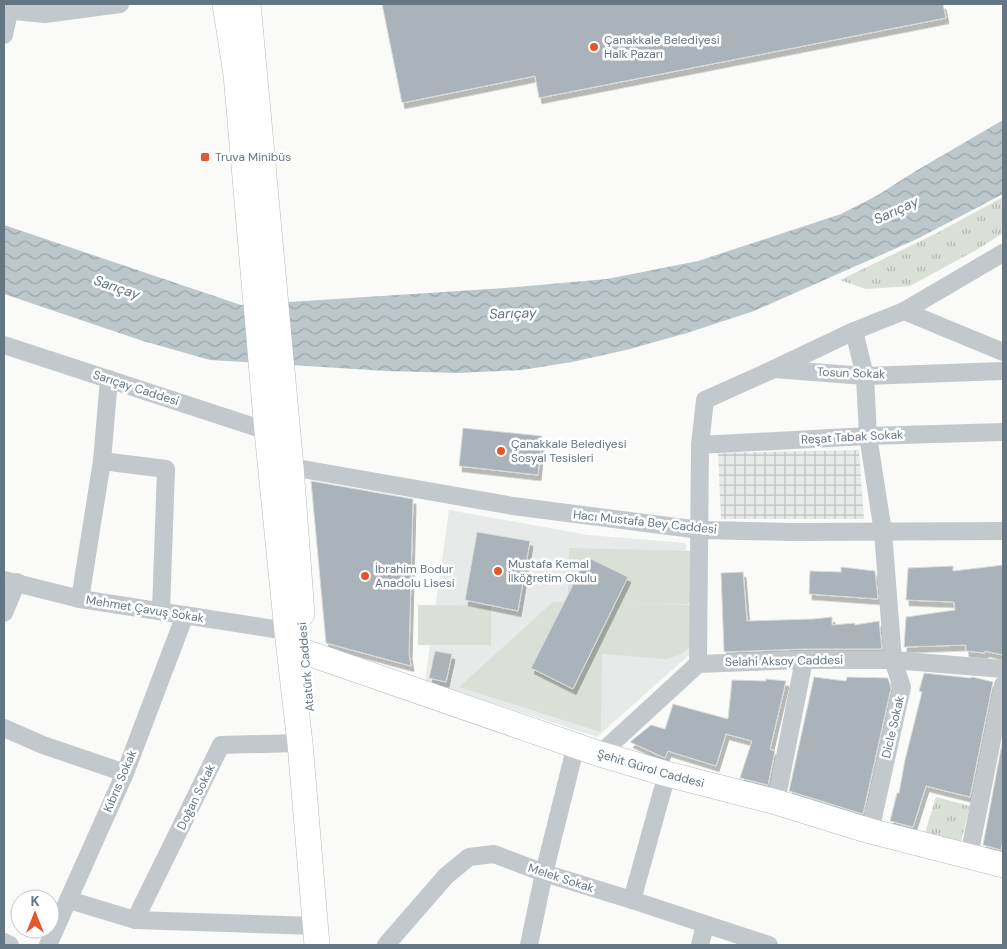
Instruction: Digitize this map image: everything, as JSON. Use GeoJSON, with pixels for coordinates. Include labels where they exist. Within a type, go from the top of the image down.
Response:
{"type":"FeatureCollection","features":[{"type":"Feature","properties":{"kind":"main road"},"geometry":{"type":"LineString","coordinates":[[225,4],[232,40],[245,72]]}},
{"type":"Feature","properties":{"kind":"main road"},"geometry":{"type":"LineString","coordinates":[[248,4],[245,72],[274,390]]}},
{"type":"Feature","properties":{"kind":"main road","name":"Atatürk Caddesi"},"geometry":{"type":"LineString","coordinates":[[274,390],[267,431],[321,939]]}},
{"type":"Feature","properties":{"kind":"main road","name":"Atatürk Caddesi"},"geometry":{"type":"LineString","coordinates":[[274,390],[291,466],[305,652],[321,939]]}},
{"type":"Feature","properties":{"kind":"main road","name":"Şehit Gürol Caddesi"},"geometry":{"type":"LineString","coordinates":[[305,652],[600,754],[667,774],[776,802],[870,831],[1003,865]]}},
{"type":"Feature","properties":{"kind":"street"},"geometry":{"type":"LineString","coordinates":[[4,35],[6,11],[45,14],[120,4]]}},
{"type":"Feature","properties":{"kind":"street"},"geometry":{"type":"LineString","coordinates":[[774,370],[854,331],[904,311],[1003,253]]}},
{"type":"Feature","properties":{"kind":"street"},"geometry":{"type":"LineString","coordinates":[[904,311],[1003,352]]}},
{"type":"Feature","properties":{"kind":"street","name":"Dicle Sokak"},"geometry":{"type":"LineString","coordinates":[[854,331],[864,376],[868,436],[883,532],[894,660],[902,687],[870,831]]}},
{"type":"Feature","properties":{"kind":"street","name":"Sarıçay Caddesi"},"geometry":{"type":"LineString","coordinates":[[4,345],[267,431]]}},
{"type":"Feature","properties":{"kind":"street","name":"Tosun Sokak"},"geometry":{"type":"LineString","coordinates":[[700,445],[705,400],[774,370],[864,376],[1003,371]]}},
{"type":"Feature","properties":{"kind":"street"},"geometry":{"type":"LineString","coordinates":[[80,599],[102,461],[109,379]]}},
{"type":"Feature","properties":{"kind":"street","name":"Reşat Tabak Sokak"},"geometry":{"type":"LineString","coordinates":[[700,445],[868,436],[1003,432]]}},
{"type":"Feature","properties":{"kind":"street"},"geometry":{"type":"LineString","coordinates":[[600,754],[698,664],[700,445]]}},
{"type":"Feature","properties":{"kind":"street"},"geometry":{"type":"LineString","coordinates":[[102,461],[166,469],[160,611]]}},
{"type":"Feature","properties":{"kind":"street","name":"Hacı Mustafa Bey Caddesi"},"geometry":{"type":"LineString","coordinates":[[291,466],[512,506],[700,530],[1003,532]]}},
{"type":"Feature","properties":{"kind":"street"},"geometry":{"type":"LineString","coordinates":[[4,613],[11,581]]}},
{"type":"Feature","properties":{"kind":"street","name":"Mehmet Çavuş Sokak"},"geometry":{"type":"LineString","coordinates":[[11,581],[80,599],[287,632]]}},
{"type":"Feature","properties":{"kind":"street","name":"Kıbrıs Sokak"},"geometry":{"type":"LineString","coordinates":[[48,945],[125,773],[185,615]]}},
{"type":"Feature","properties":{"kind":"street"},"geometry":{"type":"LineString","coordinates":[[287,632],[305,652]]}},
{"type":"Feature","properties":{"kind":"street"},"geometry":{"type":"LineString","coordinates":[[776,802],[804,660]]}},
{"type":"Feature","properties":{"kind":"street","name":"Selahi Aksoy Caddesi"},"geometry":{"type":"LineString","coordinates":[[698,664],[804,660],[894,660],[1003,669]]}},
{"type":"Feature","properties":{"kind":"street"},"geometry":{"type":"LineString","coordinates":[[968,856],[1003,685]]}},
{"type":"Feature","properties":{"kind":"street"},"geometry":{"type":"LineString","coordinates":[[4,728],[43,745],[125,773]]}},
{"type":"Feature","properties":{"kind":"street","name":"Doğan Sokak"},"geometry":{"type":"LineString","coordinates":[[135,920],[221,745],[300,743]]}},
{"type":"Feature","properties":{"kind":"street"},"geometry":{"type":"LineString","coordinates":[[529,945],[544,873],[576,745]]}},
{"type":"Feature","properties":{"kind":"street"},"geometry":{"type":"LineString","coordinates":[[632,900],[667,774]]}},
{"type":"Feature","properties":{"kind":"street","name":"Melek Sokak"},"geometry":{"type":"LineString","coordinates":[[386,945],[446,876],[469,857],[494,854],[544,873],[769,945]]}},
{"type":"Feature","properties":{"kind":"street"},"geometry":{"type":"LineString","coordinates":[[69,900],[135,920],[321,939]]}},
{"type":"Feature","properties":{"kind":"street"},"geometry":{"type":"LineString","coordinates":[[700,945],[706,925]]}},
{"type":"Feature","properties":{"kind":"street"},"geometry":{"type":"LineString","coordinates":[[4,942],[10,945]]}},
{"type":"Feature","properties":{"kind":"shaded area"},"geometry":{"type":"Polygon","coordinates":[[[859,450],[864,519],[721,519],[718,453],[859,450]]]}},
{"type":"Feature","properties":{"kind":"shaded area"},"geometry":{"type":"Polygon","coordinates":[[[449,510],[588,535],[686,543],[690,654],[597,737],[425,681],[449,510]]]}},
{"type":"Feature","properties":{"kind":"green space"},"geometry":{"type":"Polygon","coordinates":[[[1003,197],[1003,233],[978,249],[910,286],[866,289],[840,280],[935,234],[1003,197]]]}},
{"type":"Feature","properties":{"kind":"green space"},"geometry":{"type":"Polygon","coordinates":[[[569,548],[692,551],[692,604],[620,603],[694,605],[695,644],[679,655],[666,659],[602,654],[601,732],[459,687],[553,602],[568,602],[569,548]]]}},
{"type":"Feature","properties":{"kind":"green space"},"geometry":{"type":"Polygon","coordinates":[[[418,605],[491,606],[491,645],[418,645],[418,605]]]}},
{"type":"Feature","properties":{"kind":"green space"},"geometry":{"type":"Polygon","coordinates":[[[936,797],[970,806],[961,842],[925,833],[936,797]]]}},
{"type":"Feature","properties":{"kind":"water","name":"Sarıçay"},"geometry":{"type":"Polygon","coordinates":[[[1003,120],[1003,194],[917,239],[754,311],[687,333],[626,350],[572,362],[522,370],[458,373],[387,371],[210,360],[143,341],[4,294],[4,225],[241,305],[505,288],[607,279],[698,261],[841,214],[878,195],[1003,120]]]}},
{"type":"Feature","properties":{"kind":"building","name":"Çanakkale Belediyesi Halk Pazarı"},"geometry":{"type":"Polygon","coordinates":[[[382,4],[943,4],[946,18],[539,98],[535,76],[402,103],[382,4]]]}},
{"type":"Feature","properties":{"kind":"building","name":"Çanakkale Belediyesi Sosyal Tesisleri"},"geometry":{"type":"Polygon","coordinates":[[[463,428],[542,436],[538,475],[459,466],[463,428]]]}},
{"type":"Feature","properties":{"kind":"building","name":"İbrahim Bodur Anadolu Lisesi"},"geometry":{"type":"Polygon","coordinates":[[[311,481],[413,499],[409,654],[411,666],[326,643],[311,481]]]}},
{"type":"Feature","properties":{"kind":"building","name":"Mustafa Kemal İlköğretim Okulu"},"geometry":{"type":"Polygon","coordinates":[[[477,532],[530,541],[518,611],[465,600],[477,532]]]}},
{"type":"Feature","properties":{"kind":"building"},"geometry":{"type":"Polygon","coordinates":[[[587,557],[628,577],[573,689],[531,668],[587,557]]]}},
{"type":"Feature","properties":{"kind":"building"},"geometry":{"type":"Polygon","coordinates":[[[1003,565],[1003,655],[985,651],[985,653],[966,651],[966,645],[904,647],[906,617],[955,610],[954,602],[906,600],[908,568],[953,566],[953,571],[1003,565]]]}},
{"type":"Feature","properties":{"kind":"building"},"geometry":{"type":"Polygon","coordinates":[[[841,567],[875,571],[878,599],[809,594],[810,571],[841,572],[841,567]]]}},
{"type":"Feature","properties":{"kind":"building"},"geometry":{"type":"Polygon","coordinates":[[[743,572],[747,621],[832,617],[832,625],[855,623],[855,625],[879,621],[882,649],[724,652],[721,573],[743,572]]]}},
{"type":"Feature","properties":{"kind":"building"},"geometry":{"type":"Polygon","coordinates":[[[435,651],[452,654],[446,682],[429,678],[435,651]]]}},
{"type":"Feature","properties":{"kind":"building"},"geometry":{"type":"Polygon","coordinates":[[[924,673],[973,677],[993,682],[970,797],[926,786],[913,827],[890,821],[897,793],[899,793],[922,692],[919,691],[924,673]]]}},
{"type":"Feature","properties":{"kind":"building"},"geometry":{"type":"Polygon","coordinates":[[[814,677],[846,681],[847,677],[888,678],[891,688],[863,814],[789,791],[814,677]]]}},
{"type":"Feature","properties":{"kind":"building"},"geometry":{"type":"Polygon","coordinates":[[[766,679],[786,681],[770,749],[775,751],[768,785],[740,778],[752,741],[726,734],[716,766],[668,751],[665,758],[630,742],[651,725],[665,729],[673,704],[728,719],[732,680],[766,681],[766,679]]]}},
{"type":"Feature","properties":{"kind":"building"},"geometry":{"type":"Polygon","coordinates":[[[1003,738],[1003,840],[1001,850],[983,845],[1003,738]]]}},
{"type":"Feature","properties":{"kind":"place","name":"Çanakkale Belediyesi Halk Pazarı"},"geometry":{"type":"Point","coordinates":[594,47]}},
{"type":"Feature","properties":{"kind":"place","name":"Truva Minibüs"},"geometry":{"type":"Point","coordinates":[205,157]}},
{"type":"Feature","properties":{"kind":"place","name":"Çanakkale Belediyesi Sosyal Tesisleri"},"geometry":{"type":"Point","coordinates":[501,451]}},
{"type":"Feature","properties":{"kind":"place","name":"Mustafa Kemal İlköğretim Okulu"},"geometry":{"type":"Point","coordinates":[498,571]}},
{"type":"Feature","properties":{"kind":"place","name":"İbrahim Bodur Anadolu Lisesi"},"geometry":{"type":"Point","coordinates":[365,576]}}]}
